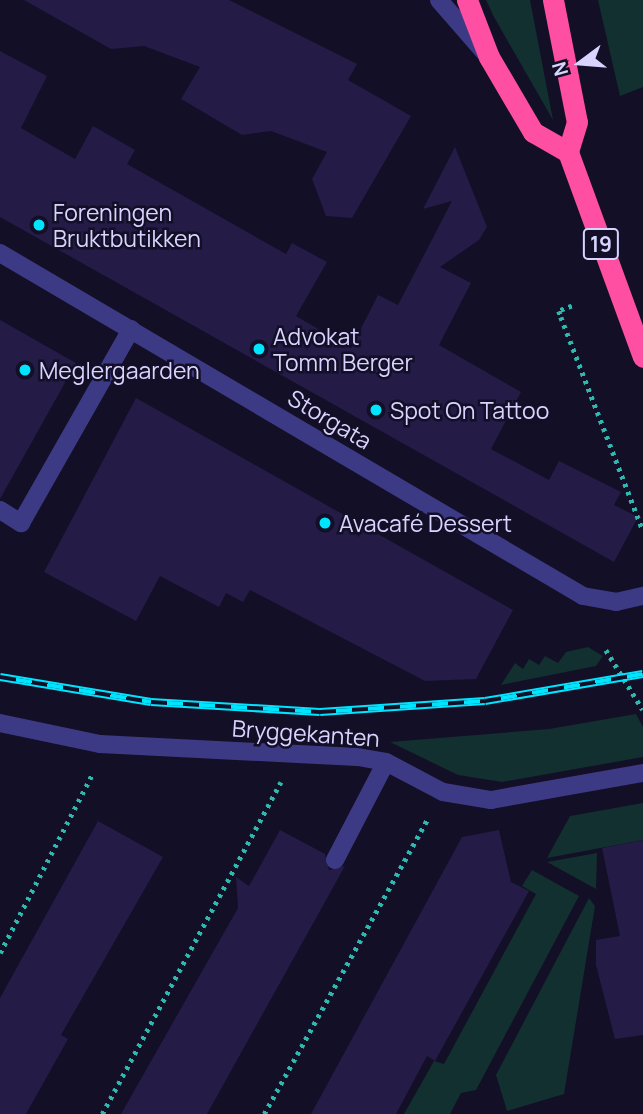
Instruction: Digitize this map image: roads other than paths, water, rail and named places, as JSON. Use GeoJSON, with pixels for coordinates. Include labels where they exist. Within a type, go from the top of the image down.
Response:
{"type":"FeatureCollection","features":[{"type":"Feature","properties":{"kind":"highway"},"geometry":{"type":"LineString","coordinates":[[467,0],[489,57],[533,132],[568,152],[577,122],[553,0]]}},
{"type":"Feature","properties":{"kind":"highway","name":"19"},"geometry":{"type":"LineString","coordinates":[[568,152],[643,357]]}},
{"type":"Feature","properties":{"kind":"street"},"geometry":{"type":"LineString","coordinates":[[439,0],[489,57]]}},
{"type":"Feature","properties":{"kind":"street","name":"Storgata"},"geometry":{"type":"LineString","coordinates":[[0,253],[583,596],[616,602],[643,596]]}},
{"type":"Feature","properties":{"kind":"street"},"geometry":{"type":"LineString","coordinates":[[0,510],[22,523],[131,329]]}},
{"type":"Feature","properties":{"kind":"street","name":"Bryggekanten"},"geometry":{"type":"LineString","coordinates":[[0,723],[100,744],[386,762],[443,792],[491,800],[525,797],[643,773]]}},
{"type":"Feature","properties":{"kind":"street"},"geometry":{"type":"LineString","coordinates":[[335,860],[386,762]]}},
{"type":"Feature","properties":{"kind":"railway"},"geometry":{"type":"LineString","coordinates":[[0,677],[151,702],[320,712],[485,701],[643,674]]}},
{"type":"Feature","properties":{"kind":"place","name":"Foreningen Bruktbutikken"},"geometry":{"type":"Point","coordinates":[39,225]}},
{"type":"Feature","properties":{"kind":"place","name":"Advokat Tomm Berger"},"geometry":{"type":"Point","coordinates":[259,349]}},
{"type":"Feature","properties":{"kind":"place","name":"Meglergaarden"},"geometry":{"type":"Point","coordinates":[25,370]}},
{"type":"Feature","properties":{"kind":"place","name":"Spot On Tattoo"},"geometry":{"type":"Point","coordinates":[376,410]}},
{"type":"Feature","properties":{"kind":"place","name":"Avacafé Dessert"},"geometry":{"type":"Point","coordinates":[325,523]}}]}
